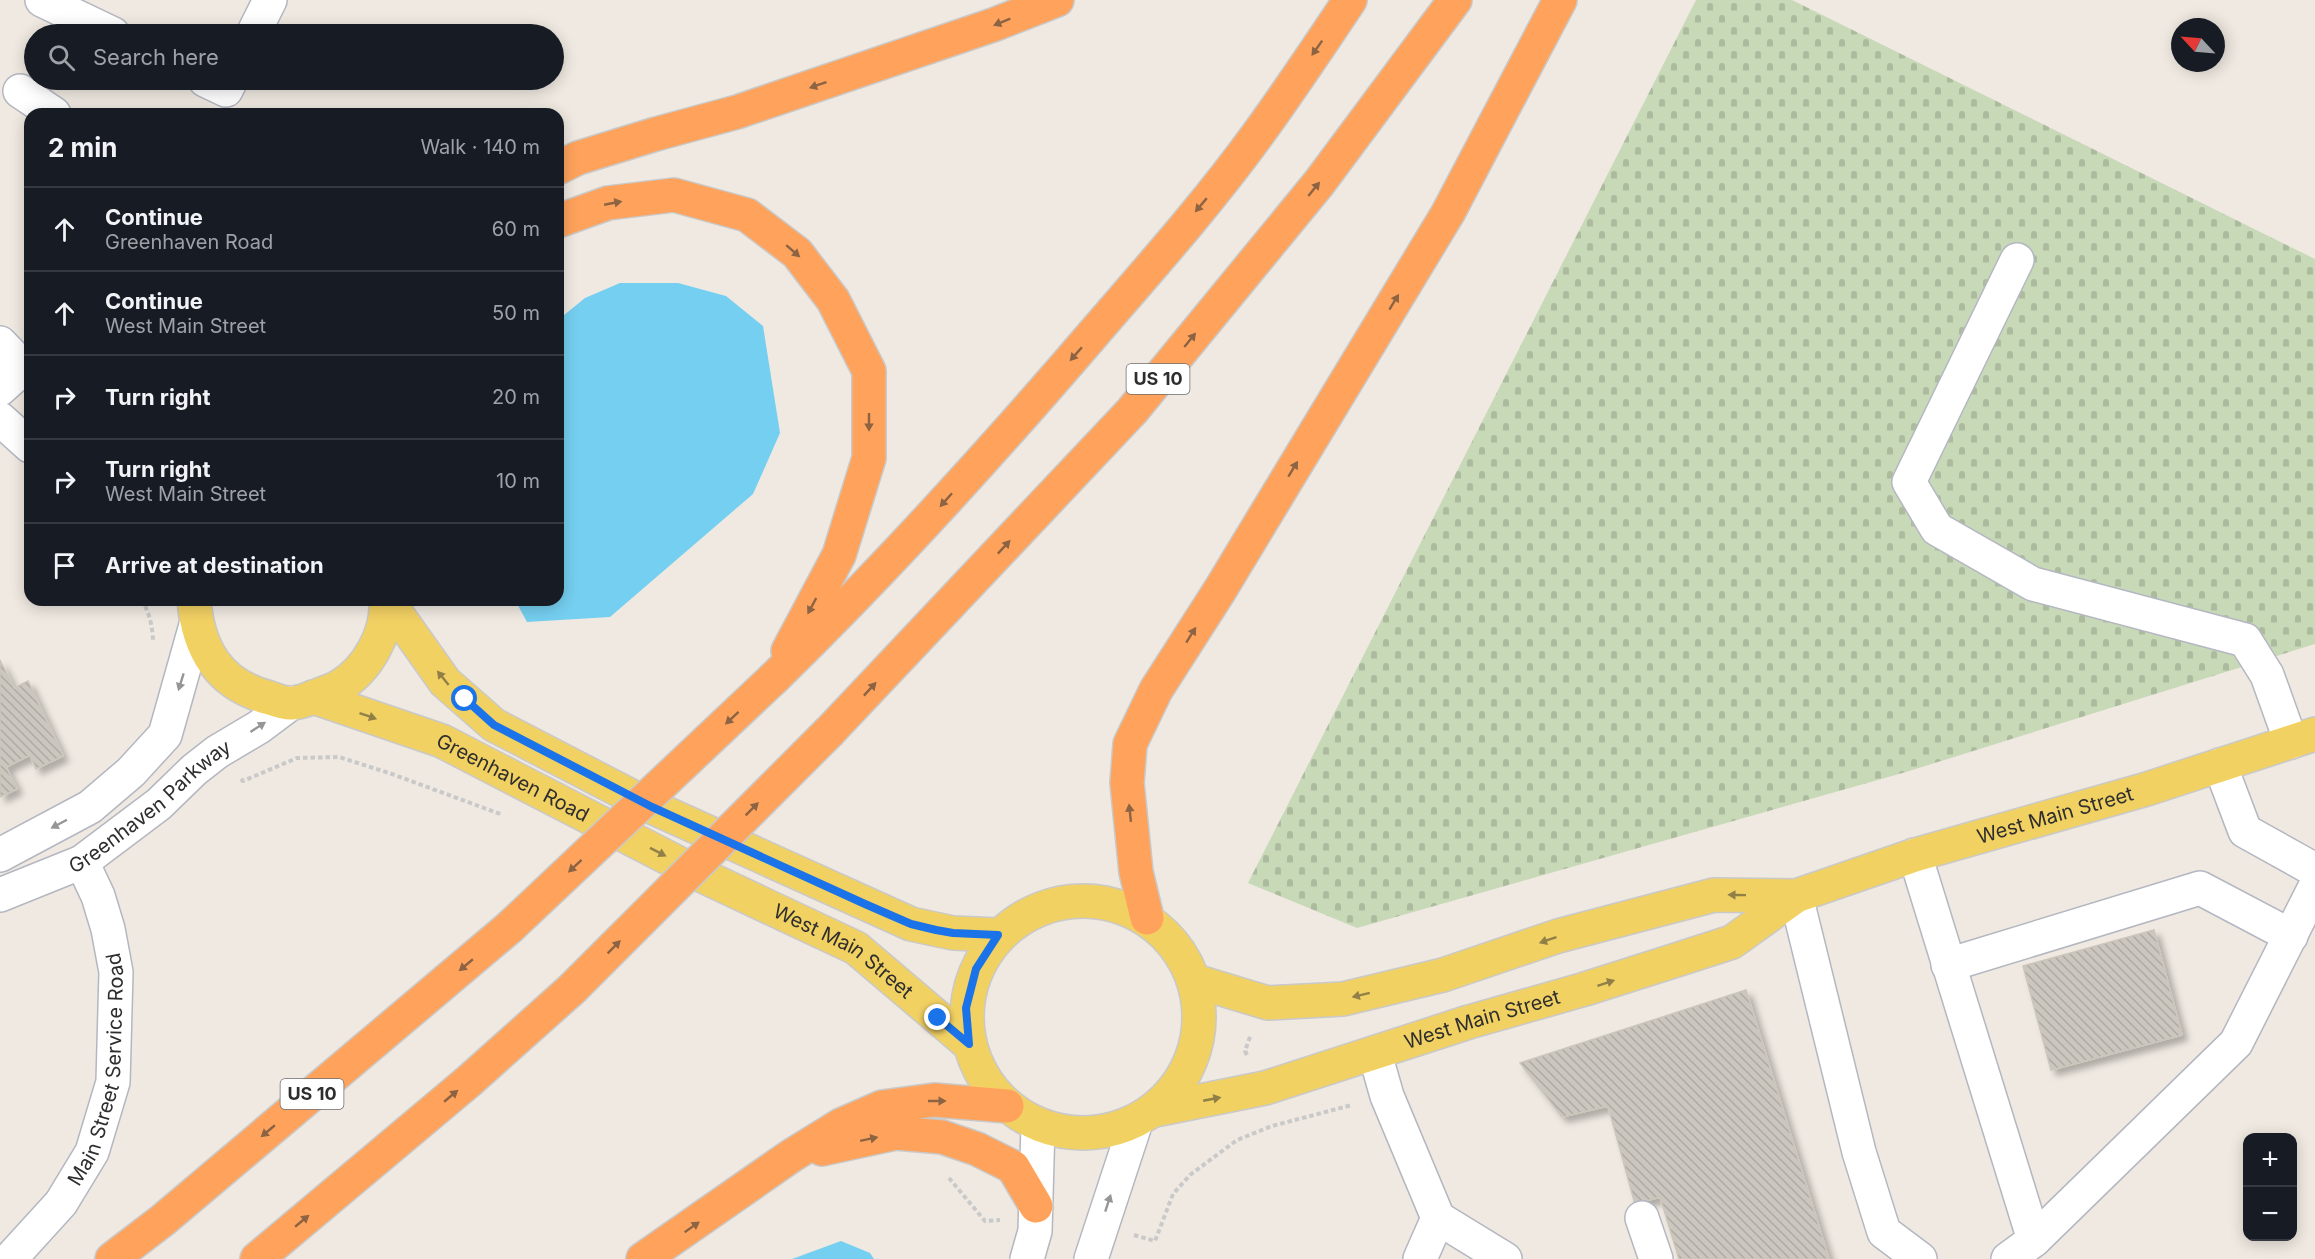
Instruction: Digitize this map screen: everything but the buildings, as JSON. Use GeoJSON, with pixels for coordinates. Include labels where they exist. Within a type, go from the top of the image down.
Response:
{"type":"FeatureCollection","features":[{"type":"Feature","properties":{"kind":"highway"},"geometry":{"type":"LineString","coordinates":[[564,165],[578,158],[634,140],[737,112],[993,25],[1057,0]]}},
{"type":"Feature","properties":{"kind":"highway","name":"US 10"},"geometry":{"type":"LineString","coordinates":[[112,1259],[163,1220],[510,927],[838,616],[1020,420],[1134,286],[1257,135],[1350,0]]}},
{"type":"Feature","properties":{"kind":"highway","name":"US 10"},"geometry":{"type":"LineString","coordinates":[[257,1259],[469,1081],[572,989],[830,731],[1132,411],[1319,183],[1455,0]]}},
{"type":"Feature","properties":{"kind":"highway"},"geometry":{"type":"LineString","coordinates":[[1147,918],[1136,872],[1128,795],[1130,744],[1156,690],[1220,590],[1448,213],[1560,0]]}},
{"type":"Feature","properties":{"kind":"highway"},"geometry":{"type":"LineString","coordinates":[[564,219],[608,203],[674,195],[747,215],[798,253],[833,300],[869,371],[869,458],[839,555],[774,678]]}},
{"type":"Feature","properties":{"kind":"highway"},"geometry":{"type":"LineString","coordinates":[[643,1259],[690,1229],[791,1156],[841,1125],[882,1107],[934,1100],[1007,1106]]}},
{"type":"Feature","properties":{"kind":"highway"},"geometry":{"type":"LineString","coordinates":[[791,1156],[896,1133],[942,1137],[977,1149],[1013,1167],[1036,1206]]}},
{"type":"Feature","properties":{"kind":"main road","name":"Greenhaven Road"},"geometry":{"type":"LineString","coordinates":[[302,700],[340,686],[363,666],[379,640],[387,606]]}},
{"type":"Feature","properties":{"kind":"main road","name":"Greenhaven Road"},"geometry":{"type":"LineString","coordinates":[[390,606],[445,682],[494,725],[652,807],[911,924],[953,933],[998,935]]}},
{"type":"Feature","properties":{"kind":"main road","name":"Greenhaven Road"},"geometry":{"type":"LineString","coordinates":[[195,613],[204,648],[218,668],[236,684],[258,695],[302,700],[442,741],[705,877]]}},
{"type":"Feature","properties":{"kind":"main road","name":"West Main Street"},"geometry":{"type":"LineString","coordinates":[[705,877],[856,948],[969,1044],[983,1078],[1007,1106],[1038,1125],[1074,1133],[1110,1130],[1146,1116],[1259,1089],[1375,1054],[1469,1022],[1595,986],[1732,942],[1796,896],[1915,855],[2147,789],[2303,738]]}},
{"type":"Feature","properties":{"kind":"main road","name":"West Main Street"},"geometry":{"type":"LineString","coordinates":[[1195,981],[1268,1003],[1344,999],[1443,975],[1558,936],[1714,895],[1796,896]]}},
{"type":"Feature","properties":{"kind":"main road"},"geometry":{"type":"LineString","coordinates":[[969,1044],[966,1008],[976,969],[998,935],[1031,912],[1069,900],[1109,902],[1147,918],[1176,945],[1195,981],[1200,1021],[1191,1060],[1172,1092],[1146,1116]]}},
{"type":"Feature","properties":{"kind":"street"},"geometry":{"type":"LineString","coordinates":[[42,0],[92,24]]}},
{"type":"Feature","properties":{"kind":"street"},"geometry":{"type":"LineString","coordinates":[[258,24],[270,0]]}},
{"type":"Feature","properties":{"kind":"street"},"geometry":{"type":"LineString","coordinates":[[20,91],[45,108]]}},
{"type":"Feature","properties":{"kind":"street"},"geometry":{"type":"LineString","coordinates":[[2017,260],[1909,482],[1937,529],[2033,584],[2245,640],[2303,738]]}},
{"type":"Feature","properties":{"kind":"street"},"geometry":{"type":"LineString","coordinates":[[0,343],[21,373]]}},
{"type":"Feature","properties":{"kind":"street"},"geometry":{"type":"LineString","coordinates":[[0,419],[24,441]]}},
{"type":"Feature","properties":{"kind":"street","name":"Greenhaven Parkway"},"geometry":{"type":"LineString","coordinates":[[0,855],[90,807],[131,772],[165,735],[195,613]]}},
{"type":"Feature","properties":{"kind":"street","name":"Greenhaven Parkway"},"geometry":{"type":"LineString","coordinates":[[0,895],[82,862],[159,804],[194,770],[217,752],[302,700]]}},
{"type":"Feature","properties":{"kind":"street"},"geometry":{"type":"LineString","coordinates":[[2220,765],[2245,831],[2315,870]]}},
{"type":"Feature","properties":{"kind":"street"},"geometry":{"type":"LineString","coordinates":[[1915,855],[2034,1240]]}},
{"type":"Feature","properties":{"kind":"street","name":"Main Street Service Road"},"geometry":{"type":"LineString","coordinates":[[10,1259],[61,1203],[92,1152],[113,1082],[116,972],[105,918],[82,862]]}},
{"type":"Feature","properties":{"kind":"street"},"geometry":{"type":"LineString","coordinates":[[2008,1259],[2034,1240],[2236,1043],[2315,887]]}},
{"type":"Feature","properties":{"kind":"street"},"geometry":{"type":"LineString","coordinates":[[1948,965],[2200,888],[2291,936]]}},
{"type":"Feature","properties":{"kind":"street"},"geometry":{"type":"LineString","coordinates":[[1796,896],[1859,1152],[1884,1232],[1920,1259]]}},
{"type":"Feature","properties":{"kind":"street"},"geometry":{"type":"LineString","coordinates":[[1375,1054],[1388,1096],[1438,1218],[1505,1259]]}},
{"type":"Feature","properties":{"kind":"street"},"geometry":{"type":"LineString","coordinates":[[1090,1259],[1146,1116]]}},
{"type":"Feature","properties":{"kind":"street"},"geometry":{"type":"LineString","coordinates":[[1027,1259],[1035,1231],[1038,1125]]}},
{"type":"Feature","properties":{"kind":"street"},"geometry":{"type":"LineString","coordinates":[[1420,1259],[1438,1218]]}},
{"type":"Feature","properties":{"kind":"street"},"geometry":{"type":"LineString","coordinates":[[1642,1218],[1656,1259]]}},
{"type":"Feature","properties":{"kind":"path"},"geometry":{"type":"LineString","coordinates":[[146,606],[153,634],[152,652]]}},
{"type":"Feature","properties":{"kind":"path"},"geometry":{"type":"LineString","coordinates":[[1261,1001],[1245,1051],[1272,1126]]}},
{"type":"Feature","properties":{"kind":"path"},"geometry":{"type":"LineString","coordinates":[[1155,1241],[1173,1194],[1190,1174],[1237,1140],[1272,1126],[1388,1096]]}},
{"type":"Feature","properties":{"kind":"path"},"geometry":{"type":"LineString","coordinates":[[943,1171],[985,1221]]}},
{"type":"Feature","properties":{"kind":"green space"},"geometry":{"type":"Polygon","coordinates":[[[1696,0],[1792,0],[2315,259],[2315,644],[1906,772],[1357,928],[1248,883],[1696,0]]]}},
{"type":"Feature","properties":{"kind":"water"},"geometry":{"type":"Polygon","coordinates":[[[620,283],[678,283],[726,296],[763,326],[780,433],[753,494],[610,617],[527,622],[518,606],[564,606],[564,315],[585,298],[620,283]]]}},
{"type":"Feature","properties":{"kind":"water"},"geometry":{"type":"Polygon","coordinates":[[[841,1241],[870,1253],[874,1259],[792,1259],[841,1241]]]}},
{"type":"Feature","properties":{"kind":"route"},"geometry":{"type":"LineString","coordinates":[[465,699],[494,725],[652,807],[742,846],[865,904],[911,924],[936,930],[998,935],[976,969],[966,1008],[969,1044],[938,1018]]}}]}
